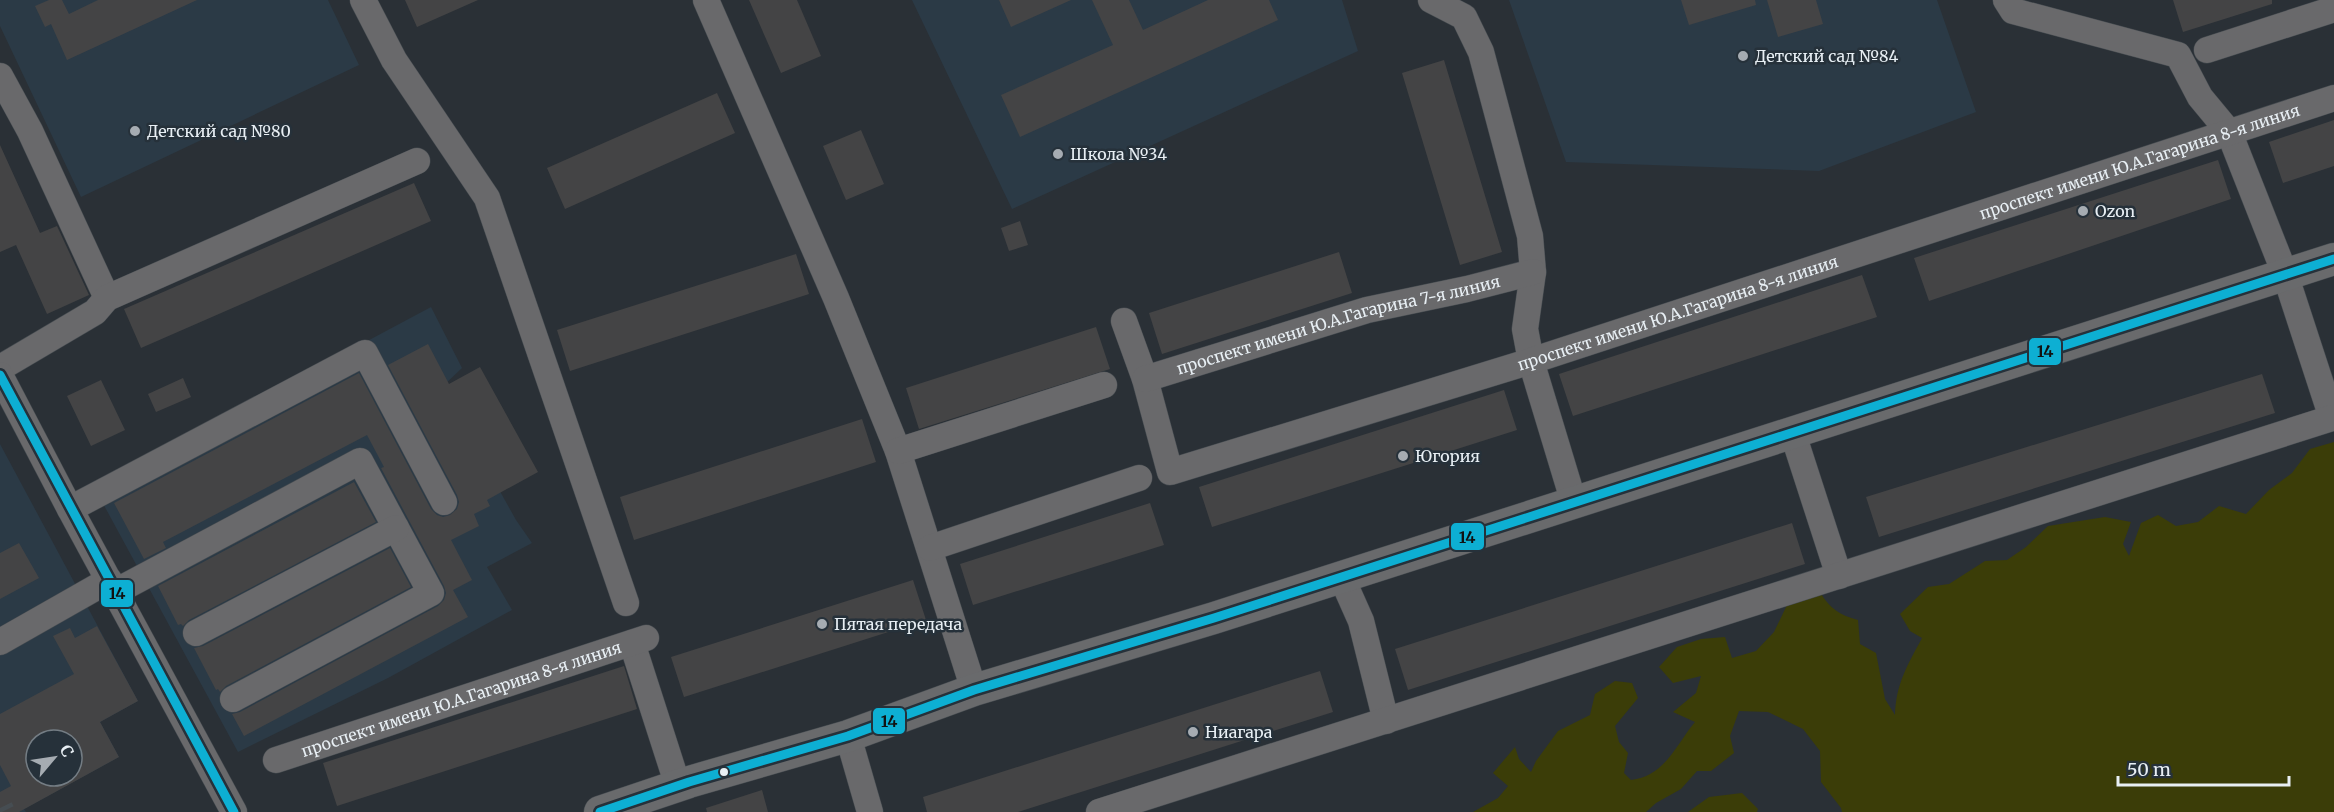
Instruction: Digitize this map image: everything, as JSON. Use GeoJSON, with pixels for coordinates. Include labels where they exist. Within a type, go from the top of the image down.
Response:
{"type":"FeatureCollection","features":[{"type":"Feature","properties":{"kind":"main road"},"geometry":{"type":"LineString","coordinates":[[600,812],[848,735],[974,690],[1214,618],[2334,259]]}},
{"type":"Feature","properties":{"kind":"street"},"geometry":{"type":"LineString","coordinates":[[363,0],[394,60],[487,198],[626,603]]}},
{"type":"Feature","properties":{"kind":"street"},"geometry":{"type":"LineString","coordinates":[[706,0],[836,297],[898,452],[974,690]]}},
{"type":"Feature","properties":{"kind":"street"},"geometry":{"type":"LineString","coordinates":[[1431,0],[1464,17],[1481,52],[1530,236],[1533,272],[1525,329],[1531,361],[1574,503]]}},
{"type":"Feature","properties":{"kind":"street"},"geometry":{"type":"LineString","coordinates":[[1099,812],[2333,417],[2285,274],[2229,132],[2200,97],[2178,55],[2013,11],[2006,0]]}},
{"type":"Feature","properties":{"kind":"street"},"geometry":{"type":"LineString","coordinates":[[2207,50],[2334,9]]}},
{"type":"Feature","properties":{"kind":"street"},"geometry":{"type":"LineString","coordinates":[[0,76],[30,131],[107,298]]}},
{"type":"Feature","properties":{"kind":"street","name":"проспект имени Ю.А.Гагарина 8-я линия"},"geometry":{"type":"LineString","coordinates":[[1124,321],[1145,379],[1170,472],[1531,361],[2334,98]]}},
{"type":"Feature","properties":{"kind":"street"},"geometry":{"type":"LineString","coordinates":[[0,368],[95,312],[107,298],[417,162]]}},
{"type":"Feature","properties":{"kind":"street","name":"проспект имени Ю.А.Гагарина 7-я линия"},"geometry":{"type":"LineString","coordinates":[[1145,379],[1367,309],[1467,289],[1533,272]]}},
{"type":"Feature","properties":{"kind":"street"},"geometry":{"type":"LineString","coordinates":[[70,509],[365,353],[444,502]]}},
{"type":"Feature","properties":{"kind":"street"},"geometry":{"type":"LineString","coordinates":[[0,375],[234,812]]}},
{"type":"Feature","properties":{"kind":"street"},"geometry":{"type":"LineString","coordinates":[[898,452],[1104,386]]}},
{"type":"Feature","properties":{"kind":"street"},"geometry":{"type":"LineString","coordinates":[[1793,434],[1839,576]]}},
{"type":"Feature","properties":{"kind":"street"},"geometry":{"type":"LineString","coordinates":[[0,642],[360,461],[431,593],[233,699]]}},
{"type":"Feature","properties":{"kind":"street"},"geometry":{"type":"LineString","coordinates":[[930,548],[1139,478]]}},
{"type":"Feature","properties":{"kind":"street"},"geometry":{"type":"LineString","coordinates":[[196,633],[396,528]]}},
{"type":"Feature","properties":{"kind":"street"},"geometry":{"type":"LineString","coordinates":[[1341,576],[1361,621],[1386,721]]}},
{"type":"Feature","properties":{"kind":"street","name":"проспект имени Ю.А.Гагарина 8-я линия"},"geometry":{"type":"LineString","coordinates":[[276,760],[639,640],[678,786]]}},
{"type":"Feature","properties":{"kind":"street"},"geometry":{"type":"LineString","coordinates":[[848,735],[870,812]]}},
{"type":"Feature","properties":{"kind":"shaded area","name":"Детский сад №80"},"geometry":{"type":"Polygon","coordinates":[[[0,0],[328,0],[359,65],[81,197],[0,26],[0,0]]]}},
{"type":"Feature","properties":{"kind":"shaded area","name":"Школа №34"},"geometry":{"type":"Polygon","coordinates":[[[912,0],[1342,0],[1358,51],[1012,209],[912,0]]]}},
{"type":"Feature","properties":{"kind":"shaded area","name":"Детский сад №84"},"geometry":{"type":"Polygon","coordinates":[[[1509,0],[1937,0],[1976,112],[1819,171],[1566,162],[1509,0]]]}},
{"type":"Feature","properties":{"kind":"shaded area"},"geometry":{"type":"Polygon","coordinates":[[[431,307],[462,368],[442,387],[516,520],[532,543],[487,567],[512,610],[388,678],[238,752],[94,487],[431,307]]]}},
{"type":"Feature","properties":{"kind":"shaded area"},"geometry":{"type":"Polygon","coordinates":[[[2334,442],[2334,812],[1842,812],[1821,782],[1820,751],[1803,729],[1768,712],[1739,711],[1730,736],[1734,753],[1711,771],[1697,771],[1681,789],[1656,803],[1646,812],[1473,812],[1498,798],[1508,786],[1493,773],[1515,747],[1519,759],[1531,772],[1536,761],[1558,731],[1590,715],[1595,694],[1615,681],[1632,683],[1638,698],[1615,726],[1619,742],[1628,753],[1624,773],[1631,780],[1653,773],[1668,758],[1695,722],[1673,712],[1696,693],[1701,676],[1673,683],[1659,667],[1677,647],[1701,639],[1725,637],[1732,658],[1756,651],[1774,632],[1787,605],[1820,592],[1836,611],[1858,620],[1860,644],[1876,653],[1885,699],[1895,715],[1900,684],[1922,638],[1910,631],[1900,614],[1928,587],[1949,584],[1985,561],[2007,560],[2026,547],[2048,526],[2105,517],[2131,522],[2123,544],[2129,556],[2141,523],[2158,515],[2176,526],[2198,522],[2219,506],[2246,514],[2269,490],[2292,473],[2310,449],[2334,442]]]}},
{"type":"Feature","properties":{"kind":"shaded area"},"geometry":{"type":"Polygon","coordinates":[[[0,444],[138,701],[100,722],[119,757],[84,776],[84,728],[24,728],[24,788],[62,788],[24,809],[26,812],[0,812],[0,444]]]}},
{"type":"Feature","properties":{"kind":"shaded area"},"geometry":{"type":"Polygon","coordinates":[[[1742,793],[1758,809],[1757,812],[1688,812],[1709,797],[1742,793]]]}},
{"type":"Feature","properties":{"kind":"building"},"geometry":{"type":"Polygon","coordinates":[[[49,0],[62,0],[69,14],[98,0],[197,0],[67,60],[51,24],[45,27],[35,6],[49,0]]]}},
{"type":"Feature","properties":{"kind":"building"},"geometry":{"type":"Polygon","coordinates":[[[405,0],[478,0],[417,27],[405,0]]]}},
{"type":"Feature","properties":{"kind":"building"},"geometry":{"type":"Polygon","coordinates":[[[749,0],[797,0],[821,56],[781,73],[749,0]]]}},
{"type":"Feature","properties":{"kind":"building"},"geometry":{"type":"Polygon","coordinates":[[[999,0],[1071,0],[1011,27],[999,0]]]}},
{"type":"Feature","properties":{"kind":"building"},"geometry":{"type":"Polygon","coordinates":[[[1092,0],[1129,0],[1143,30],[1208,0],[1269,0],[1278,20],[1020,137],[1001,95],[1113,45],[1092,0]]]}},
{"type":"Feature","properties":{"kind":"building"},"geometry":{"type":"Polygon","coordinates":[[[1681,0],[1755,0],[1756,5],[1689,25],[1681,0]]]}},
{"type":"Feature","properties":{"kind":"building"},"geometry":{"type":"Polygon","coordinates":[[[1767,0],[1816,0],[1823,24],[1778,37],[1767,0]]]}},
{"type":"Feature","properties":{"kind":"building"},"geometry":{"type":"Polygon","coordinates":[[[2173,0],[2272,0],[2272,4],[2183,32],[2173,0]]]}},
{"type":"Feature","properties":{"kind":"building"},"geometry":{"type":"Polygon","coordinates":[[[1444,60],[1502,252],[1460,265],[1402,73],[1444,60]]]}},
{"type":"Feature","properties":{"kind":"building"},"geometry":{"type":"Polygon","coordinates":[[[717,93],[735,133],[565,209],[547,168],[717,93]]]}},
{"type":"Feature","properties":{"kind":"building"},"geometry":{"type":"Polygon","coordinates":[[[2334,120],[2334,166],[2283,183],[2269,142],[2334,120]]]}},
{"type":"Feature","properties":{"kind":"building"},"geometry":{"type":"Polygon","coordinates":[[[861,130],[884,184],[846,200],[823,146],[861,130]]]}},
{"type":"Feature","properties":{"kind":"building"},"geometry":{"type":"Polygon","coordinates":[[[0,145],[40,233],[57,226],[89,295],[47,314],[16,245],[0,252],[0,145]]]}},
{"type":"Feature","properties":{"kind":"building"},"geometry":{"type":"Polygon","coordinates":[[[2218,160],[2231,199],[1929,301],[1914,258],[2218,160]]]}},
{"type":"Feature","properties":{"kind":"building"},"geometry":{"type":"Polygon","coordinates":[[[414,183],[431,221],[141,348],[124,309],[414,183]]]}},
{"type":"Feature","properties":{"kind":"building"},"geometry":{"type":"Polygon","coordinates":[[[1020,221],[1028,245],[1009,251],[1001,228],[1020,221]]]}},
{"type":"Feature","properties":{"kind":"building"},"geometry":{"type":"Polygon","coordinates":[[[1339,252],[1352,293],[1162,354],[1149,313],[1339,252]]]}},
{"type":"Feature","properties":{"kind":"building"},"geometry":{"type":"Polygon","coordinates":[[[796,254],[809,294],[570,371],[557,330],[796,254]]]}},
{"type":"Feature","properties":{"kind":"building"},"geometry":{"type":"Polygon","coordinates":[[[1862,275],[1877,317],[1573,416],[1559,374],[1862,275]]]}},
{"type":"Feature","properties":{"kind":"building"},"geometry":{"type":"Polygon","coordinates":[[[1096,327],[1110,369],[919,429],[906,388],[1096,327]]]}},
{"type":"Feature","properties":{"kind":"building"},"geometry":{"type":"Polygon","coordinates":[[[428,344],[449,384],[480,367],[538,472],[487,500],[490,506],[474,514],[479,526],[451,540],[472,580],[453,590],[468,617],[244,736],[232,714],[240,712],[438,606],[444,600],[446,593],[444,586],[381,468],[384,467],[367,435],[163,542],[166,548],[144,559],[114,503],[359,373],[431,509],[443,517],[450,515],[457,509],[459,502],[457,495],[388,365],[428,344]]]}},
{"type":"Feature","properties":{"kind":"building"},"geometry":{"type":"Polygon","coordinates":[[[2262,374],[2275,413],[1879,537],[1866,497],[2262,374]]]}},
{"type":"Feature","properties":{"kind":"building"},"geometry":{"type":"Polygon","coordinates":[[[183,378],[191,397],[156,412],[148,394],[183,378]]]}},
{"type":"Feature","properties":{"kind":"building"},"geometry":{"type":"Polygon","coordinates":[[[101,380],[125,430],[91,446],[67,396],[101,380]]]}},
{"type":"Feature","properties":{"kind":"building"},"geometry":{"type":"Polygon","coordinates":[[[1504,390],[1517,430],[1212,527],[1199,487],[1504,390]]]}},
{"type":"Feature","properties":{"kind":"building"},"geometry":{"type":"Polygon","coordinates":[[[862,419],[876,462],[634,540],[620,497],[862,419]]]}},
{"type":"Feature","properties":{"kind":"building"},"geometry":{"type":"Polygon","coordinates":[[[354,482],[376,522],[189,620],[183,626],[178,625],[158,586],[354,482]]]}},
{"type":"Feature","properties":{"kind":"building"},"geometry":{"type":"Polygon","coordinates":[[[1150,503],[1164,545],[973,605],[960,564],[1150,503]]]}},
{"type":"Feature","properties":{"kind":"building"},"geometry":{"type":"Polygon","coordinates":[[[1792,523],[1805,564],[1408,690],[1395,649],[1792,523]]]}},
{"type":"Feature","properties":{"kind":"building"},"geometry":{"type":"Polygon","coordinates":[[[19,543],[39,578],[0,599],[0,553],[19,543]]]}},
{"type":"Feature","properties":{"kind":"building"},"geometry":{"type":"Polygon","coordinates":[[[390,548],[411,587],[226,686],[220,692],[216,690],[194,648],[203,646],[390,548]]]}},
{"type":"Feature","properties":{"kind":"building"},"geometry":{"type":"Polygon","coordinates":[[[913,580],[926,620],[684,697],[671,657],[913,580]]]}},
{"type":"Feature","properties":{"kind":"building"},"geometry":{"type":"Polygon","coordinates":[[[97,626],[138,701],[100,722],[119,757],[84,776],[84,728],[24,728],[24,788],[63,788],[19,812],[0,812],[0,792],[11,786],[0,765],[0,714],[74,674],[53,636],[70,628],[75,638],[97,626]]]}},
{"type":"Feature","properties":{"kind":"building"},"geometry":{"type":"Polygon","coordinates":[[[624,666],[637,709],[337,806],[323,763],[624,666]]]}},
{"type":"Feature","properties":{"kind":"building"},"geometry":{"type":"Polygon","coordinates":[[[1320,671],[1333,712],[1018,812],[927,812],[923,797],[1320,671]]]}},
{"type":"Feature","properties":{"kind":"building"},"geometry":{"type":"Polygon","coordinates":[[[762,790],[768,812],[707,812],[706,808],[762,790]]]}},
{"type":"Feature","properties":{"kind":"tunnel"},"geometry":{"type":"LineString","coordinates":[[0,808],[2,812]]}},
{"type":"Feature","properties":{"kind":"transit line","name":"14"},"geometry":{"type":"LineString","coordinates":[[600,812],[689,782],[848,736],[974,690],[1214,618],[2334,259]]}},
{"type":"Feature","properties":{"kind":"transit line","name":"14"},"geometry":{"type":"LineString","coordinates":[[0,375],[234,812]]}},
{"type":"Feature","properties":{"kind":"place","name":"Детский сад №84"},"geometry":{"type":"Point","coordinates":[1743,56]}},
{"type":"Feature","properties":{"kind":"place","name":"Детский сад №80"},"geometry":{"type":"Point","coordinates":[135,131]}},
{"type":"Feature","properties":{"kind":"place","name":"Школа №34"},"geometry":{"type":"Point","coordinates":[1058,154]}},
{"type":"Feature","properties":{"kind":"place","name":"Ozon"},"geometry":{"type":"Point","coordinates":[2083,211]}},
{"type":"Feature","properties":{"kind":"place","name":"Югория"},"geometry":{"type":"Point","coordinates":[1403,456]}},
{"type":"Feature","properties":{"kind":"place","name":"Пятая передача"},"geometry":{"type":"Point","coordinates":[822,624]}},
{"type":"Feature","properties":{"kind":"place","name":"Ниагара"},"geometry":{"type":"Point","coordinates":[1193,732]}}]}
